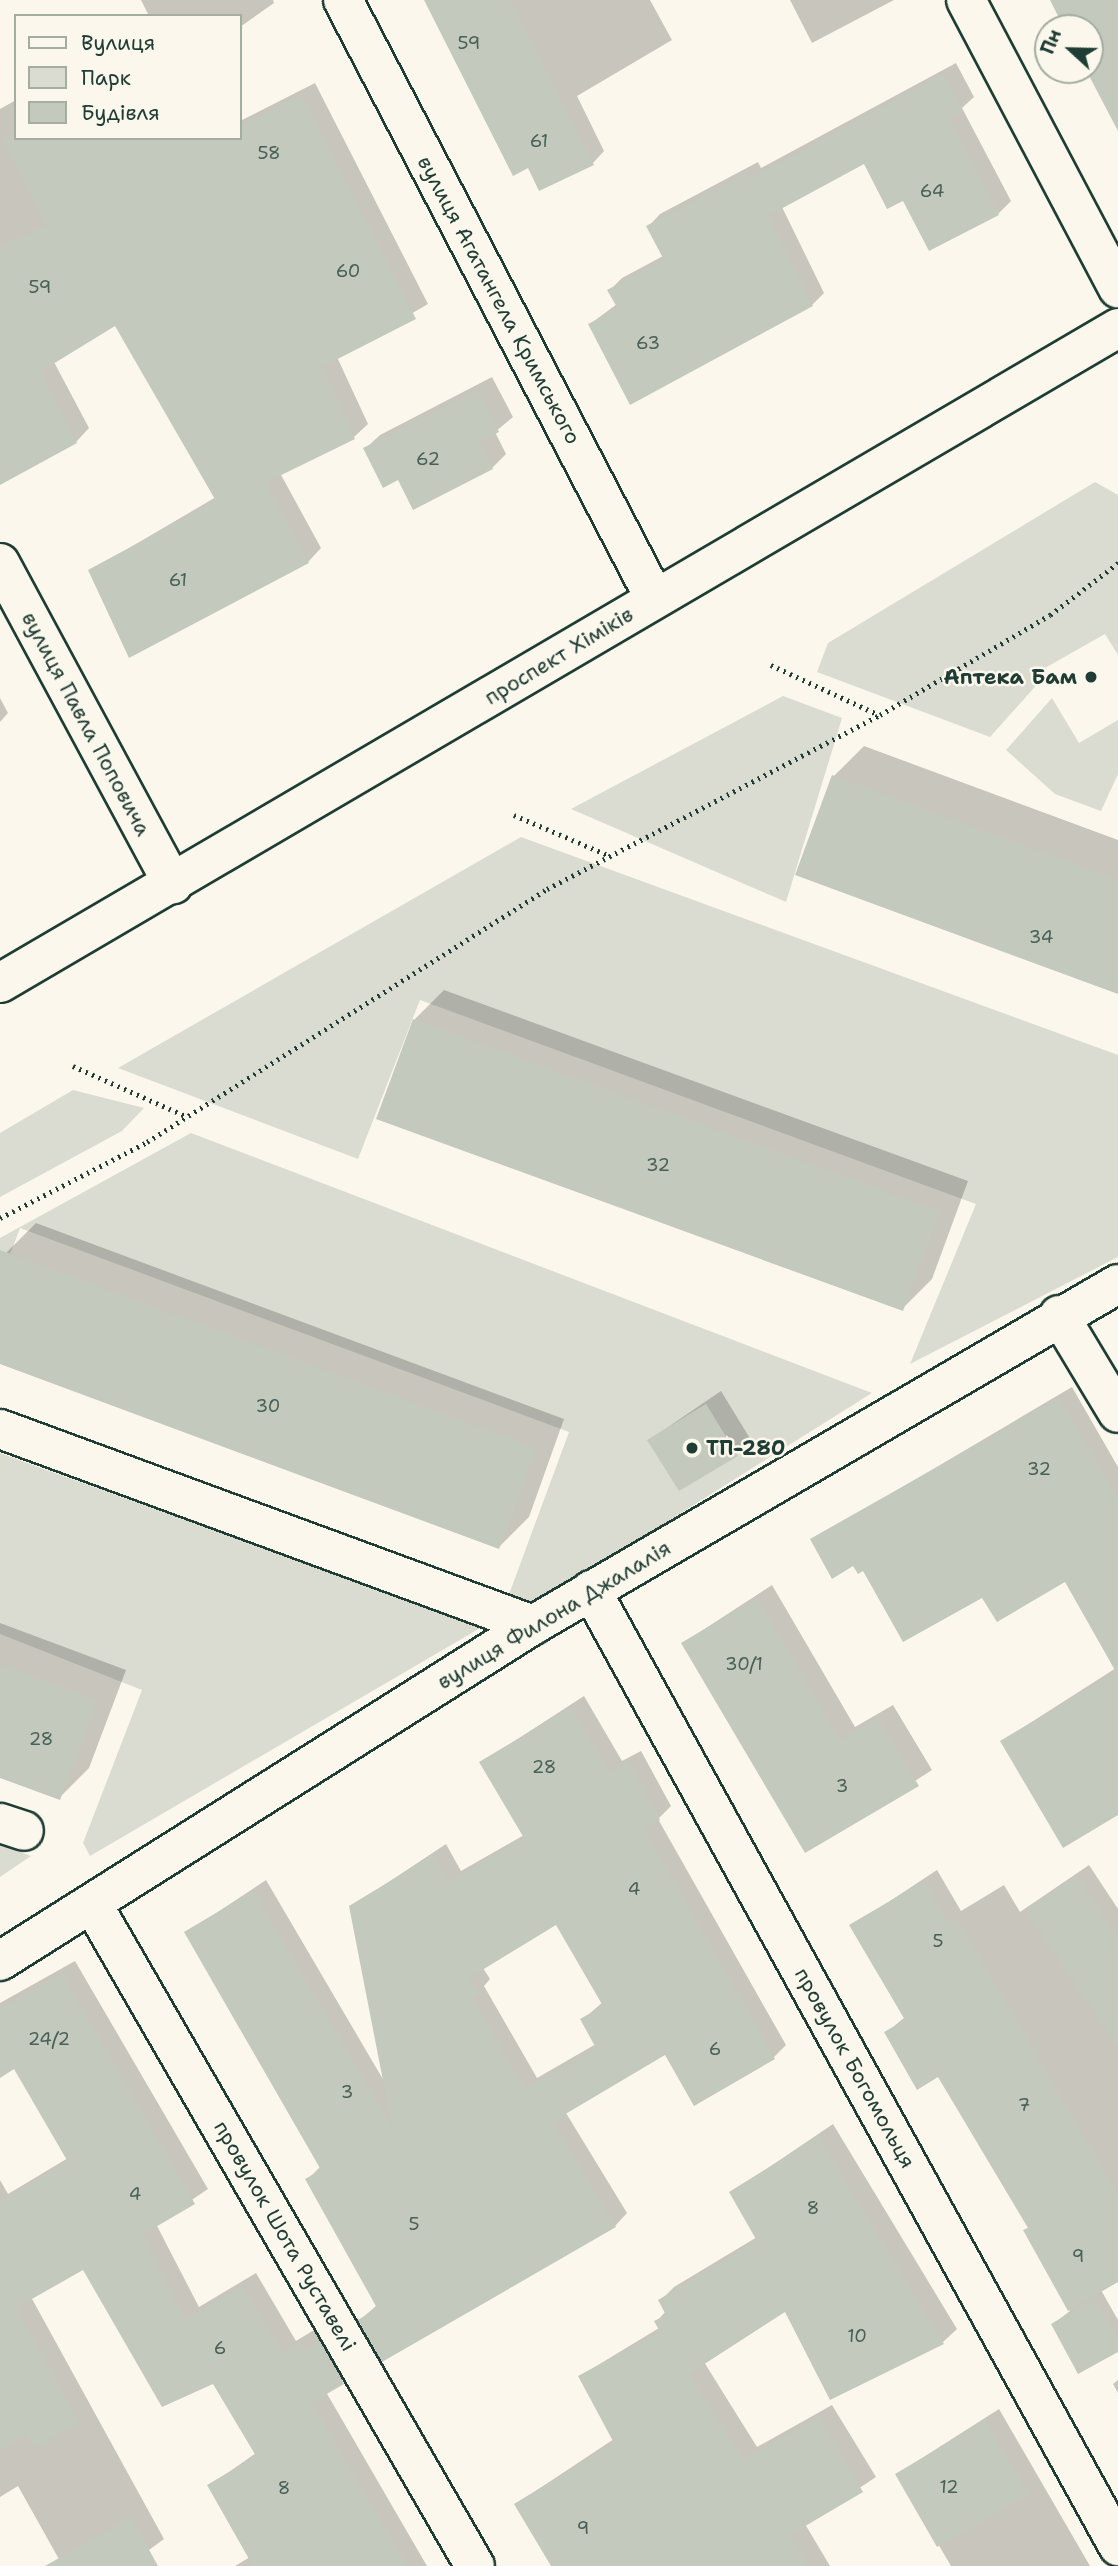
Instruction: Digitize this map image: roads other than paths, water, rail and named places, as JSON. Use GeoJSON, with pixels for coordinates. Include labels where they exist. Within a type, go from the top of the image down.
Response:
{"type":"FeatureCollection","features":[{"type":"Feature","properties":{"kind":"street","name":"вулиця Агатангела Кримського"},"geometry":{"type":"LineString","coordinates":[[342,0],[655,599]]}},
{"type":"Feature","properties":{"kind":"street"},"geometry":{"type":"LineString","coordinates":[[966,0],[1118,288]]}},
{"type":"Feature","properties":{"kind":"street","name":"проспект Хіміків"},"geometry":{"type":"LineString","coordinates":[[0,983],[1118,328]]}},
{"type":"Feature","properties":{"kind":"street","name":"вулиця Павла Поповича"},"geometry":{"type":"LineString","coordinates":[[0,563],[173,884]]}},
{"type":"Feature","properties":{"kind":"street","name":"вулиця Филона Джалалія"},"geometry":{"type":"LineString","coordinates":[[0,1961],[94,1907],[533,1625],[1059,1315],[1118,1284]]}},
{"type":"Feature","properties":{"kind":"street"},"geometry":{"type":"LineString","coordinates":[[1059,1315],[1118,1413]]}},
{"type":"Feature","properties":{"kind":"street"},"geometry":{"type":"LineString","coordinates":[[0,1429],[533,1625]]}},
{"type":"Feature","properties":{"kind":"street","name":"провулок Богомольця"},"geometry":{"type":"LineString","coordinates":[[592,1590],[1118,2546]]}},
{"type":"Feature","properties":{"kind":"street","name":"провулок Шота Руставелі"},"geometry":{"type":"LineString","coordinates":[[94,1907],[475,2566]]}},
{"type":"Feature","properties":{"kind":"place","name":"Аптека Бам"},"geometry":{"type":"Point","coordinates":[1091,677]}},
{"type":"Feature","properties":{"kind":"place","name":"ТП-280"},"geometry":{"type":"Point","coordinates":[692,1448]}}]}
